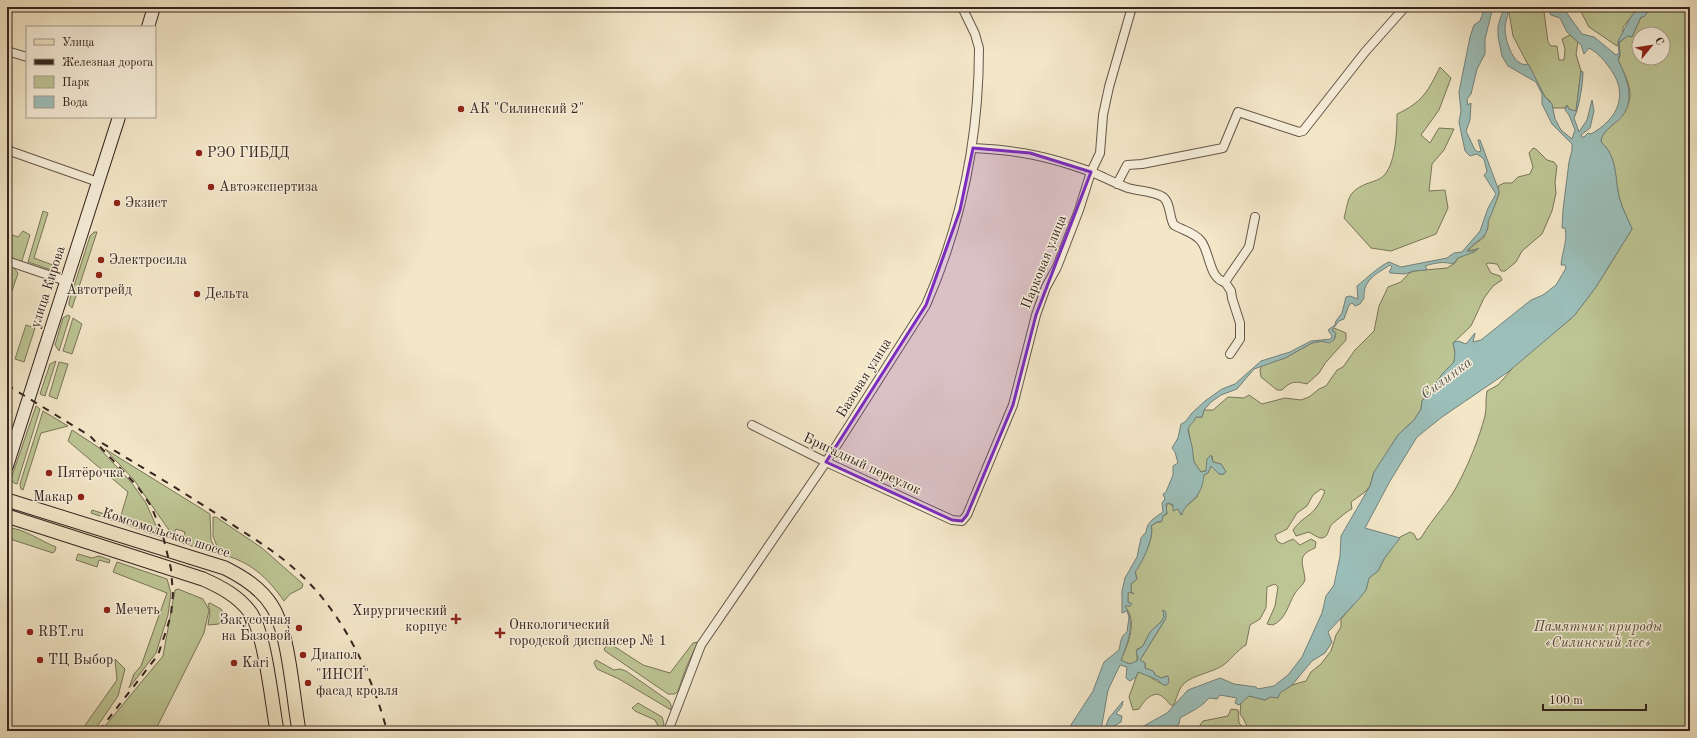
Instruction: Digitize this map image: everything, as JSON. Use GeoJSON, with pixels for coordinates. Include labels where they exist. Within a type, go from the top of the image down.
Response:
{"type":"FeatureCollection","features":[{"type":"Feature","properties":{"kind":"main road"},"geometry":{"type":"LineString","coordinates":[[148,26],[154,7]]}},
{"type":"Feature","properties":{"kind":"main road","name":"улица Кирова"},"geometry":{"type":"LineString","coordinates":[[7,466],[119,118]]}},
{"type":"Feature","properties":{"kind":"main road","name":"Комсомольское шоссе"},"geometry":{"type":"LineString","coordinates":[[7,500],[225,568],[257,588],[272,606],[282,630],[299,731]]}},
{"type":"Feature","properties":{"kind":"main road"},"geometry":{"type":"LineString","coordinates":[[7,516],[203,579],[228,592],[240,601],[256,623],[277,731]]}},
{"type":"Feature","properties":{"kind":"street","name":"Базовая улица"},"geometry":{"type":"LineString","coordinates":[[668,731],[701,645],[826,462],[926,304],[935,285],[960,210],[973,148],[979,48],[975,34],[962,7]]}},
{"type":"Feature","properties":{"kind":"street","name":"Парковая улица"},"geometry":{"type":"LineString","coordinates":[[962,521],[967,516],[1013,405],[1036,315],[1046,288],[1057,267],[1091,172],[1100,153],[1103,115],[1109,87],[1132,7]]}},
{"type":"Feature","properties":{"kind":"street"},"geometry":{"type":"LineString","coordinates":[[1117,184],[1127,165],[1142,164],[1223,148],[1238,112],[1299,132],[1303,131],[1365,52],[1405,7]]}},
{"type":"Feature","properties":{"kind":"street"},"geometry":{"type":"LineString","coordinates":[[7,51],[26,57]]}},
{"type":"Feature","properties":{"kind":"street"},"geometry":{"type":"LineString","coordinates":[[973,148],[1010,150],[1030,153],[1091,172],[1117,184],[1163,197],[1167,203],[1174,225],[1191,232],[1200,240],[1209,256],[1214,275],[1220,281],[1225,282],[1231,291],[1240,323],[1240,339],[1230,354]]}},
{"type":"Feature","properties":{"kind":"street"},"geometry":{"type":"LineString","coordinates":[[7,150],[98,182]]}},
{"type":"Feature","properties":{"kind":"street"},"geometry":{"type":"LineString","coordinates":[[1225,282],[1249,247],[1255,217]]}},
{"type":"Feature","properties":{"kind":"street"},"geometry":{"type":"LineString","coordinates":[[7,261],[66,281]]}},
{"type":"Feature","properties":{"kind":"street","name":"Бригадный переулок"},"geometry":{"type":"LineString","coordinates":[[752,425],[826,462],[952,520],[962,521]]}},
{"type":"Feature","properties":{"kind":"highlighted area"},"geometry":{"type":"Polygon","coordinates":[[[973,148],[1030,153],[1091,172],[1036,315],[1013,405],[967,515],[962,521],[952,520],[826,462],[926,305],[960,210],[973,148]]]}},
{"type":"Feature","properties":{"kind":"green space"},"geometry":{"type":"Polygon","coordinates":[[[1508,7],[1545,7],[1544,12],[1548,42],[1551,46],[1557,46],[1559,60],[1564,60],[1565,49],[1562,39],[1570,35],[1578,42],[1576,54],[1581,71],[1576,112],[1569,109],[1567,105],[1565,108],[1553,108],[1550,101],[1545,97],[1513,36],[1508,7]]]}},
{"type":"Feature","properties":{"kind":"green space"},"geometry":{"type":"Polygon","coordinates":[[[1567,7],[1639,7],[1623,27],[1623,34],[1617,46],[1589,27],[1579,8],[1569,10],[1567,7]]]}},
{"type":"Feature","properties":{"kind":"green space","name":"Памятник природы «Силинский лес»"},"geometry":{"type":"Polygon","coordinates":[[[1651,7],[1690,7],[1690,731],[1250,731],[1240,714],[1241,701],[1249,696],[1265,700],[1292,685],[1306,681],[1311,672],[1321,664],[1331,651],[1336,635],[1341,627],[1341,619],[1366,590],[1369,578],[1378,571],[1384,559],[1400,537],[1410,532],[1414,534],[1417,540],[1421,538],[1455,490],[1480,433],[1486,413],[1487,391],[1498,385],[1517,363],[1574,316],[1596,287],[1632,229],[1620,200],[1613,162],[1606,148],[1601,142],[1604,133],[1624,111],[1630,97],[1630,89],[1618,60],[1620,56],[1619,43],[1628,35],[1631,36],[1631,66],[1671,66],[1671,26],[1637,26],[1641,17],[1645,15],[1651,7]]]}},
{"type":"Feature","properties":{"kind":"green space"},"geometry":{"type":"Polygon","coordinates":[[[1440,67],[1451,78],[1439,110],[1421,135],[1430,143],[1439,128],[1454,129],[1444,150],[1432,164],[1429,191],[1445,190],[1448,208],[1436,234],[1391,251],[1371,248],[1344,218],[1348,201],[1355,190],[1381,178],[1386,173],[1393,158],[1395,148],[1397,114],[1406,110],[1424,95],[1440,67]]]}},
{"type":"Feature","properties":{"kind":"green space"},"geometry":{"type":"Polygon","coordinates":[[[1533,148],[1547,160],[1554,162],[1557,166],[1555,182],[1556,193],[1552,211],[1542,234],[1522,251],[1516,262],[1505,271],[1501,271],[1497,264],[1486,264],[1491,273],[1500,276],[1502,280],[1493,286],[1484,298],[1471,326],[1453,343],[1455,352],[1454,362],[1444,372],[1422,401],[1421,409],[1414,420],[1398,435],[1373,475],[1370,486],[1365,492],[1351,502],[1352,509],[1332,524],[1327,535],[1323,538],[1319,538],[1309,532],[1296,536],[1293,530],[1298,523],[1312,513],[1325,491],[1321,489],[1313,495],[1307,506],[1297,513],[1287,529],[1275,535],[1277,541],[1282,544],[1293,539],[1300,545],[1311,539],[1316,542],[1315,548],[1303,557],[1302,565],[1305,580],[1295,593],[1284,615],[1273,625],[1267,624],[1275,606],[1278,587],[1275,584],[1267,587],[1266,608],[1260,619],[1250,625],[1246,645],[1222,666],[1187,681],[1179,691],[1173,706],[1157,694],[1146,699],[1139,709],[1133,710],[1129,697],[1138,672],[1145,674],[1165,685],[1168,683],[1167,676],[1161,678],[1155,675],[1154,672],[1145,668],[1145,663],[1140,660],[1165,620],[1163,610],[1164,617],[1161,622],[1151,631],[1142,647],[1137,649],[1137,661],[1132,664],[1122,662],[1121,659],[1129,640],[1131,625],[1129,612],[1125,607],[1126,605],[1130,606],[1132,604],[1128,602],[1128,593],[1130,592],[1134,594],[1131,591],[1131,584],[1137,579],[1135,571],[1150,543],[1152,531],[1151,526],[1157,522],[1161,522],[1163,516],[1167,514],[1166,507],[1168,503],[1178,509],[1182,515],[1182,510],[1197,497],[1204,475],[1208,473],[1211,466],[1219,474],[1224,474],[1226,472],[1221,464],[1213,462],[1212,456],[1207,470],[1201,472],[1194,462],[1188,427],[1196,417],[1202,417],[1204,410],[1213,410],[1228,397],[1244,398],[1249,395],[1262,404],[1285,398],[1301,400],[1309,397],[1319,389],[1326,386],[1337,370],[1343,367],[1355,350],[1374,331],[1379,306],[1388,287],[1401,282],[1409,273],[1414,271],[1447,268],[1455,263],[1458,258],[1477,249],[1467,251],[1484,237],[1488,227],[1488,221],[1499,194],[1498,186],[1504,183],[1512,183],[1518,177],[1530,174],[1533,167],[1529,153],[1533,148]]]}},
{"type":"Feature","properties":{"kind":"green space"},"geometry":{"type":"Polygon","coordinates":[[[43,211],[48,213],[34,258],[58,267],[54,271],[28,262],[43,211]]]}},
{"type":"Feature","properties":{"kind":"green space"},"geometry":{"type":"Polygon","coordinates":[[[23,231],[30,235],[21,264],[7,259],[7,233],[18,237],[23,231]]]}},
{"type":"Feature","properties":{"kind":"green space"},"geometry":{"type":"Polygon","coordinates":[[[94,232],[97,232],[72,308],[69,305],[69,302],[90,236],[94,232]]]}},
{"type":"Feature","properties":{"kind":"green space"},"geometry":{"type":"Polygon","coordinates":[[[7,264],[12,266],[18,273],[7,306],[7,264]]]}},
{"type":"Feature","properties":{"kind":"green space"},"geometry":{"type":"Polygon","coordinates":[[[68,315],[70,316],[59,351],[55,345],[63,318],[68,315]]]}},
{"type":"Feature","properties":{"kind":"green space"},"geometry":{"type":"Polygon","coordinates":[[[73,318],[82,324],[72,354],[63,351],[73,318]]]}},
{"type":"Feature","properties":{"kind":"green space"},"geometry":{"type":"Polygon","coordinates":[[[26,325],[35,328],[24,362],[15,359],[26,325]]]}},
{"type":"Feature","properties":{"kind":"green space"},"geometry":{"type":"Polygon","coordinates":[[[1334,328],[1346,333],[1346,340],[1326,362],[1319,373],[1307,384],[1293,382],[1282,390],[1277,390],[1261,377],[1260,370],[1262,365],[1285,358],[1312,343],[1322,341],[1325,342],[1335,338],[1335,332],[1332,330],[1334,328]]]}},
{"type":"Feature","properties":{"kind":"green space"},"geometry":{"type":"Polygon","coordinates":[[[56,361],[45,396],[40,394],[50,364],[56,361]]]}},
{"type":"Feature","properties":{"kind":"green space"},"geometry":{"type":"Polygon","coordinates":[[[59,362],[68,364],[57,399],[49,396],[59,362]]]}},
{"type":"Feature","properties":{"kind":"green space"},"geometry":{"type":"Polygon","coordinates":[[[36,406],[40,409],[17,484],[11,479],[36,406]]]}},
{"type":"Feature","properties":{"kind":"green space"},"geometry":{"type":"Polygon","coordinates":[[[43,411],[68,426],[41,433],[23,490],[21,489],[20,484],[43,411]]]}},
{"type":"Feature","properties":{"kind":"green space"},"geometry":{"type":"Polygon","coordinates":[[[72,430],[98,447],[131,482],[146,503],[161,537],[91,513],[92,510],[120,519],[128,492],[68,441],[72,430]]]}},
{"type":"Feature","properties":{"kind":"green space"},"geometry":{"type":"Polygon","coordinates":[[[105,449],[210,514],[211,540],[218,554],[182,543],[185,532],[176,529],[173,535],[134,480],[105,449]]]}},
{"type":"Feature","properties":{"kind":"green space"},"geometry":{"type":"Polygon","coordinates":[[[213,517],[216,517],[262,548],[303,584],[302,588],[290,594],[284,601],[257,571],[240,561],[220,554],[213,536],[213,517]]]}},
{"type":"Feature","properties":{"kind":"green space"},"geometry":{"type":"Polygon","coordinates":[[[7,528],[13,528],[32,535],[56,547],[55,551],[53,553],[7,538],[7,528]]]}},
{"type":"Feature","properties":{"kind":"green space"},"geometry":{"type":"Polygon","coordinates":[[[78,554],[92,558],[99,556],[110,560],[109,563],[99,560],[97,567],[76,560],[78,554]]]}},
{"type":"Feature","properties":{"kind":"green space"},"geometry":{"type":"Polygon","coordinates":[[[117,562],[167,579],[171,593],[168,615],[156,653],[129,688],[134,674],[141,666],[167,593],[113,572],[117,562]]]}},
{"type":"Feature","properties":{"kind":"green space"},"geometry":{"type":"Polygon","coordinates":[[[178,589],[203,599],[209,610],[204,633],[155,731],[101,731],[163,656],[175,590],[178,589]]]}},
{"type":"Feature","properties":{"kind":"green space"},"geometry":{"type":"Polygon","coordinates":[[[210,603],[221,609],[223,613],[219,624],[208,625],[210,611],[208,604],[210,603]]]}},
{"type":"Feature","properties":{"kind":"green space"},"geometry":{"type":"Polygon","coordinates":[[[698,642],[686,668],[678,691],[675,694],[668,694],[604,649],[609,643],[643,665],[670,673],[693,643],[698,642]]]}},
{"type":"Feature","properties":{"kind":"green space"},"geometry":{"type":"Polygon","coordinates":[[[115,659],[125,669],[118,696],[94,731],[81,731],[117,680],[115,659]]]}},
{"type":"Feature","properties":{"kind":"green space"},"geometry":{"type":"Polygon","coordinates":[[[596,660],[614,670],[620,669],[626,671],[669,701],[671,710],[619,679],[597,669],[594,663],[596,660]]]}},
{"type":"Feature","properties":{"kind":"green space"},"geometry":{"type":"Polygon","coordinates":[[[638,703],[662,717],[664,724],[662,731],[656,731],[658,726],[655,720],[635,711],[632,708],[638,703]]]}},
{"type":"Feature","properties":{"kind":"green space"},"geometry":{"type":"Polygon","coordinates":[[[1231,709],[1238,710],[1239,723],[1247,731],[1196,731],[1203,721],[1228,716],[1231,709]]]}},
{"type":"Feature","properties":{"kind":"water"},"geometry":{"type":"Polygon","coordinates":[[[1485,7],[1493,7],[1485,39],[1485,54],[1477,69],[1471,94],[1467,99],[1468,105],[1471,103],[1470,120],[1466,131],[1475,150],[1478,152],[1481,151],[1478,140],[1480,140],[1499,191],[1484,236],[1467,251],[1473,251],[1479,248],[1474,252],[1458,258],[1453,264],[1432,264],[1425,266],[1427,269],[1426,270],[1404,274],[1391,273],[1389,272],[1392,267],[1390,265],[1371,278],[1364,292],[1364,298],[1360,304],[1355,306],[1352,303],[1349,305],[1344,319],[1339,321],[1332,330],[1336,333],[1334,340],[1329,343],[1322,341],[1312,343],[1285,358],[1254,369],[1237,389],[1221,395],[1211,402],[1204,410],[1202,417],[1196,417],[1188,431],[1194,462],[1201,472],[1206,471],[1207,459],[1211,455],[1213,462],[1221,464],[1226,472],[1224,474],[1219,474],[1211,466],[1208,473],[1204,475],[1198,495],[1184,509],[1181,515],[1178,509],[1173,511],[1173,505],[1169,503],[1166,504],[1167,513],[1163,516],[1162,521],[1151,526],[1152,530],[1150,542],[1141,563],[1135,572],[1137,579],[1131,584],[1131,591],[1134,594],[1130,592],[1128,593],[1128,602],[1132,604],[1130,606],[1125,606],[1128,612],[1130,619],[1130,633],[1121,660],[1129,664],[1137,661],[1138,658],[1136,651],[1143,646],[1150,632],[1161,622],[1164,617],[1163,610],[1166,612],[1166,618],[1140,660],[1145,663],[1145,668],[1153,671],[1155,675],[1161,678],[1168,676],[1169,682],[1167,685],[1163,685],[1158,680],[1138,672],[1136,677],[1130,681],[1126,678],[1127,667],[1120,665],[1108,690],[1101,730],[1105,728],[1109,718],[1123,701],[1122,706],[1116,714],[1122,716],[1121,722],[1114,726],[1111,731],[1067,731],[1093,691],[1104,662],[1119,650],[1122,638],[1127,632],[1129,617],[1127,611],[1122,613],[1122,591],[1125,578],[1137,557],[1141,538],[1146,532],[1148,525],[1163,512],[1162,503],[1165,499],[1163,494],[1166,492],[1173,475],[1173,466],[1178,463],[1175,452],[1172,448],[1178,438],[1181,424],[1185,422],[1205,401],[1222,389],[1235,384],[1261,361],[1290,352],[1311,341],[1331,339],[1332,336],[1328,330],[1335,325],[1342,313],[1346,297],[1350,296],[1358,299],[1357,286],[1381,266],[1389,262],[1401,267],[1447,258],[1454,253],[1462,252],[1480,231],[1488,208],[1496,194],[1484,175],[1487,172],[1484,159],[1477,154],[1470,156],[1465,151],[1459,122],[1461,111],[1459,92],[1470,37],[1474,25],[1480,21],[1485,7]]]}},
{"type":"Feature","properties":{"kind":"water","name":"Силинка"},"geometry":{"type":"Polygon","coordinates":[[[1504,7],[1508,7],[1505,33],[1511,53],[1521,64],[1529,65],[1545,97],[1552,104],[1555,119],[1561,130],[1572,139],[1575,130],[1569,115],[1565,110],[1567,105],[1569,109],[1576,111],[1581,71],[1583,72],[1581,89],[1578,109],[1574,118],[1579,132],[1587,120],[1592,100],[1594,111],[1590,128],[1581,135],[1582,137],[1588,133],[1591,134],[1600,128],[1614,113],[1620,96],[1619,87],[1609,67],[1602,59],[1589,48],[1584,54],[1581,45],[1567,32],[1560,18],[1551,15],[1547,7],[1567,7],[1566,12],[1582,34],[1594,37],[1616,55],[1619,53],[1618,41],[1632,15],[1639,7],[1651,7],[1644,17],[1641,17],[1637,26],[1631,26],[1631,37],[1628,36],[1619,42],[1620,53],[1618,60],[1628,84],[1629,101],[1627,109],[1622,116],[1606,131],[1601,139],[1601,142],[1611,155],[1620,200],[1632,229],[1596,287],[1574,316],[1508,372],[1442,417],[1417,437],[1390,481],[1365,528],[1400,538],[1384,559],[1378,571],[1369,578],[1366,590],[1328,632],[1332,642],[1325,653],[1312,661],[1292,685],[1280,693],[1278,698],[1270,697],[1265,700],[1249,696],[1239,705],[1235,703],[1237,698],[1220,695],[1217,699],[1209,698],[1199,707],[1180,718],[1179,724],[1169,731],[1135,731],[1167,713],[1188,690],[1220,678],[1234,684],[1256,687],[1258,689],[1274,686],[1288,675],[1302,657],[1322,613],[1326,596],[1334,585],[1340,556],[1341,536],[1370,486],[1374,472],[1398,435],[1414,420],[1421,409],[1422,401],[1444,372],[1454,362],[1455,352],[1453,343],[1458,341],[1466,344],[1475,333],[1473,342],[1481,340],[1531,300],[1543,295],[1556,285],[1566,268],[1565,265],[1561,265],[1566,237],[1565,228],[1562,228],[1572,144],[1552,124],[1542,104],[1542,94],[1536,82],[1508,66],[1502,56],[1498,36],[1498,26],[1504,7]]]}},
{"type":"Feature","properties":{"kind":"railway"},"geometry":{"type":"LineString","coordinates":[[7,385],[90,436],[138,487],[151,506],[162,532],[171,569],[173,594],[171,615],[165,634],[158,655],[99,731]]}},
{"type":"Feature","properties":{"kind":"railway"},"geometry":{"type":"LineString","coordinates":[[102,443],[188,496],[280,556],[317,591],[331,609],[355,648],[374,689],[387,731]]}},
{"type":"Feature","properties":{"kind":"place","name":"АК \"Силинский 2\""},"geometry":{"type":"Point","coordinates":[461,109]}},
{"type":"Feature","properties":{"kind":"place","name":"РЭО ГИБДД"},"geometry":{"type":"Point","coordinates":[199,153]}},
{"type":"Feature","properties":{"kind":"place","name":"Автоэкспертиза"},"geometry":{"type":"Point","coordinates":[211,187]}},
{"type":"Feature","properties":{"kind":"place","name":"Экзист"},"geometry":{"type":"Point","coordinates":[117,203]}},
{"type":"Feature","properties":{"kind":"place","name":"Электросила"},"geometry":{"type":"Point","coordinates":[101,260]}},
{"type":"Feature","properties":{"kind":"place","name":"Автотрейд"},"geometry":{"type":"Point","coordinates":[99,275]}},
{"type":"Feature","properties":{"kind":"place","name":"Дельта"},"geometry":{"type":"Point","coordinates":[197,294]}},
{"type":"Feature","properties":{"kind":"place","name":"Пятёрочка"},"geometry":{"type":"Point","coordinates":[49,473]}},
{"type":"Feature","properties":{"kind":"place","name":"Макар"},"geometry":{"type":"Point","coordinates":[81,497]}},
{"type":"Feature","properties":{"kind":"place","name":"Мечеть"},"geometry":{"type":"Point","coordinates":[107,610]}},
{"type":"Feature","properties":{"kind":"place","name":"Хирургический корпус"},"geometry":{"type":"Point","coordinates":[456,619]}},
{"type":"Feature","properties":{"kind":"place","name":"Закусочная на Базовой"},"geometry":{"type":"Point","coordinates":[299,628]}},
{"type":"Feature","properties":{"kind":"place","name":"RBT.ru"},"geometry":{"type":"Point","coordinates":[30,632]}},
{"type":"Feature","properties":{"kind":"place","name":"Онкологический городской диспансер № 1"},"geometry":{"type":"Point","coordinates":[500,633]}},
{"type":"Feature","properties":{"kind":"place","name":"Диапол"},"geometry":{"type":"Point","coordinates":[303,655]}},
{"type":"Feature","properties":{"kind":"place","name":"ТЦ Выбор"},"geometry":{"type":"Point","coordinates":[40,660]}},
{"type":"Feature","properties":{"kind":"place","name":"Kari"},"geometry":{"type":"Point","coordinates":[234,663]}},
{"type":"Feature","properties":{"kind":"place","name":"\"ИНСИ\" фасад кровля"},"geometry":{"type":"Point","coordinates":[308,683]}}]}
